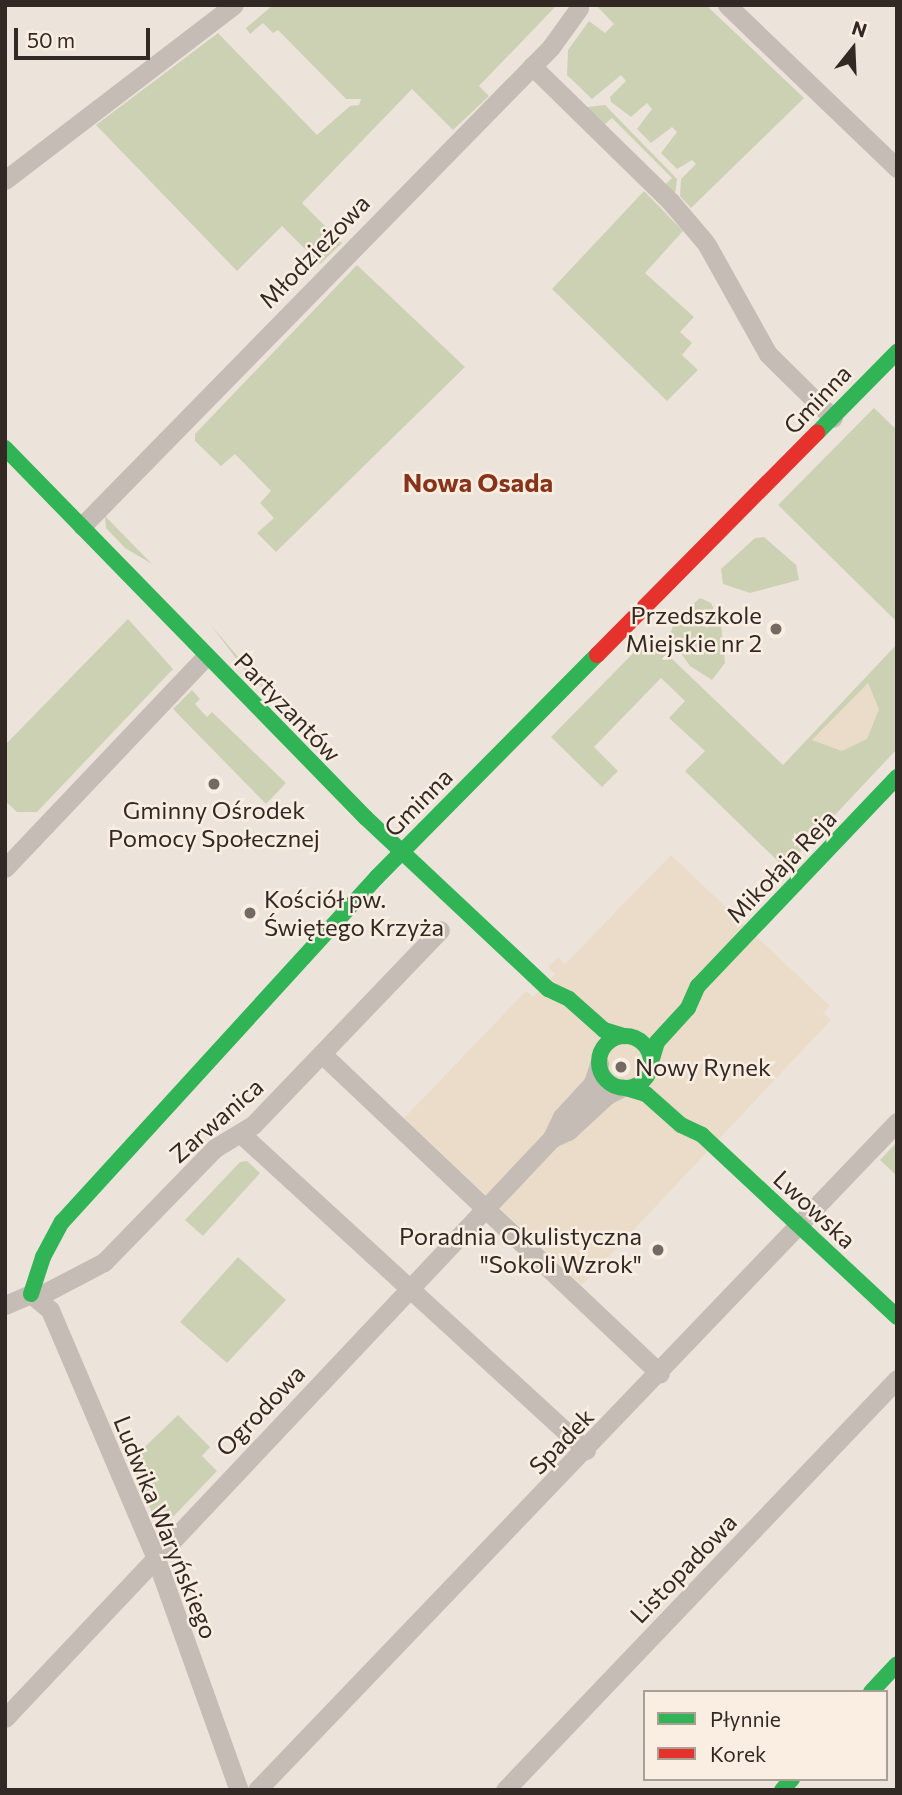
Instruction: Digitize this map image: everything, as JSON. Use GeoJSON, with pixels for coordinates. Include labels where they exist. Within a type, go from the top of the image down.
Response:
{"type":"FeatureCollection","features":[{"type":"Feature","properties":{"kind":"street"},"geometry":{"type":"LineString","coordinates":[[5,180],[234,5]]}},
{"type":"Feature","properties":{"kind":"street"},"geometry":{"type":"LineString","coordinates":[[727,5],[897,168]]}},
{"type":"Feature","properties":{"kind":"street","name":"Młodzieżowa"},"geometry":{"type":"LineString","coordinates":[[82,526],[532,66],[579,8]]}},
{"type":"Feature","properties":{"kind":"street"},"geometry":{"type":"LineString","coordinates":[[532,66],[670,201],[706,244],[768,354],[833,418]]}},
{"type":"Feature","properties":{"kind":"street","name":"Gminna"},"geometry":{"type":"LineString","coordinates":[[35,1295],[43,1257],[62,1222],[403,852],[897,352]]}},
{"type":"Feature","properties":{"kind":"street","name":"Partyzantów"},"geometry":{"type":"LineString","coordinates":[[5,448],[206,656],[403,852],[548,989],[569,999],[604,1030],[627,1036]]}},
{"type":"Feature","properties":{"kind":"street"},"geometry":{"type":"LineString","coordinates":[[5,867],[206,656]]}},
{"type":"Feature","properties":{"kind":"street","name":"Mikołaja Reja"},"geometry":{"type":"LineString","coordinates":[[627,1036],[676,998],[698,986],[897,777]]}},
{"type":"Feature","properties":{"kind":"street","name":"Zarwanica"},"geometry":{"type":"LineString","coordinates":[[35,1295],[91,1272],[123,1244],[215,1147],[241,1134],[322,1054],[440,930]]}},
{"type":"Feature","properties":{"kind":"street","name":"Mikołaja Reja"},"geometry":{"type":"LineString","coordinates":[[651,1064],[657,1042],[688,1008],[698,986]]}},
{"type":"Feature","properties":{"kind":"street","name":"Partyzantów"},"geometry":{"type":"LineString","coordinates":[[548,989],[555,1005],[592,1044],[599,1061]]}},
{"type":"Feature","properties":{"kind":"street"},"geometry":{"type":"LineString","coordinates":[[627,1036],[642,1043],[651,1064],[642,1082],[623,1088],[606,1080],[599,1061],[605,1045],[627,1036]]}},
{"type":"Feature","properties":{"kind":"street"},"geometry":{"type":"LineString","coordinates":[[322,1054],[660,1374]]}},
{"type":"Feature","properties":{"kind":"street","name":"Ogrodowa"},"geometry":{"type":"LineString","coordinates":[[5,1718],[552,1138],[562,1117],[593,1083],[599,1061]]}},
{"type":"Feature","properties":{"kind":"street","name":"Lwowska"},"geometry":{"type":"LineString","coordinates":[[651,1064],[695,1119],[702,1135]]}},
{"type":"Feature","properties":{"kind":"street","name":"Lwowska"},"geometry":{"type":"LineString","coordinates":[[623,1088],[646,1094],[681,1125],[702,1135],[897,1317]]}},
{"type":"Feature","properties":{"kind":"street","name":"Ogrodowa"},"geometry":{"type":"LineString","coordinates":[[552,1138],[568,1131],[607,1094],[623,1088]]}},
{"type":"Feature","properties":{"kind":"street","name":"Spadek"},"geometry":{"type":"LineString","coordinates":[[257,1790],[660,1374],[897,1122]]}},
{"type":"Feature","properties":{"kind":"street"},"geometry":{"type":"LineString","coordinates":[[241,1134],[586,1450]]}},
{"type":"Feature","properties":{"kind":"street"},"geometry":{"type":"LineString","coordinates":[[5,1305],[35,1295]]}},
{"type":"Feature","properties":{"kind":"street","name":"Ludwika Waryńskiego"},"geometry":{"type":"LineString","coordinates":[[35,1295],[58,1326],[155,1556],[239,1790]]}},
{"type":"Feature","properties":{"kind":"street","name":"Listopadowa"},"geometry":{"type":"LineString","coordinates":[[505,1790],[897,1379]]}},
{"type":"Feature","properties":{"kind":"street"},"geometry":{"type":"LineString","coordinates":[[873,1690],[897,1664]]}},
{"type":"Feature","properties":{"kind":"green space"},"geometry":{"type":"Polygon","coordinates":[[[273,5],[557,5],[479,86],[489,96],[453,130],[412,89],[302,203],[342,243],[320,264],[282,226],[237,271],[96,125],[218,33],[317,135],[350,106],[359,105],[361,99],[346,99],[278,30],[273,33],[263,23],[250,34],[246,28],[273,5]]]}},
{"type":"Feature","properties":{"kind":"green space"},"geometry":{"type":"Polygon","coordinates":[[[596,5],[706,5],[804,98],[691,208],[680,196],[681,179],[696,164],[692,160],[677,169],[661,153],[677,132],[672,127],[651,143],[637,129],[652,109],[647,103],[631,117],[611,102],[610,97],[626,81],[621,75],[592,99],[567,75],[568,50],[589,21],[605,33],[614,24],[596,5]]]}},
{"type":"Feature","properties":{"kind":"green space"},"geometry":{"type":"Polygon","coordinates":[[[559,79],[587,107],[605,105],[677,179],[675,195],[664,186],[672,178],[612,118],[604,125],[559,79]]]}},
{"type":"Feature","properties":{"kind":"green space"},"geometry":{"type":"Polygon","coordinates":[[[644,191],[683,231],[645,273],[694,317],[680,332],[692,343],[682,355],[698,370],[667,401],[552,289],[644,191]]]}},
{"type":"Feature","properties":{"kind":"green space"},"geometry":{"type":"Polygon","coordinates":[[[357,265],[465,367],[276,552],[257,533],[274,518],[260,503],[271,491],[235,454],[221,466],[195,441],[195,434],[357,265]]]}},
{"type":"Feature","properties":{"kind":"green space"},"geometry":{"type":"Polygon","coordinates":[[[874,408],[897,430],[897,622],[778,505],[874,408]]]}},
{"type":"Feature","properties":{"kind":"green space"},"geometry":{"type":"Polygon","coordinates":[[[105,516],[152,564],[125,548],[106,528],[105,516]]]}},
{"type":"Feature","properties":{"kind":"green space"},"geometry":{"type":"Polygon","coordinates":[[[764,537],[796,565],[799,580],[750,593],[723,584],[721,569],[755,538],[764,537]]]}},
{"type":"Feature","properties":{"kind":"green space"},"geometry":{"type":"Polygon","coordinates":[[[700,598],[711,603],[721,623],[725,663],[712,680],[690,666],[669,636],[676,619],[700,598]]]}},
{"type":"Feature","properties":{"kind":"green space"},"geometry":{"type":"Polygon","coordinates":[[[128,619],[173,669],[37,812],[17,812],[5,801],[5,745],[128,619]]]}},
{"type":"Feature","properties":{"kind":"green space"},"geometry":{"type":"Polygon","coordinates":[[[211,625],[255,677],[274,697],[250,677],[211,625]]]}},
{"type":"Feature","properties":{"kind":"green space"},"geometry":{"type":"Polygon","coordinates":[[[649,637],[783,765],[897,644],[897,749],[785,868],[685,771],[705,751],[669,718],[685,701],[661,678],[594,747],[618,771],[602,787],[551,737],[649,637]]]}},
{"type":"Feature","properties":{"kind":"green space"},"geometry":{"type":"Polygon","coordinates":[[[192,690],[200,699],[195,704],[207,717],[212,712],[286,783],[266,804],[173,709],[192,690]]]}},
{"type":"Feature","properties":{"kind":"green space"},"geometry":{"type":"Polygon","coordinates":[[[897,1142],[897,1176],[880,1160],[897,1142]]]}},
{"type":"Feature","properties":{"kind":"green space"},"geometry":{"type":"Polygon","coordinates":[[[247,1161],[260,1173],[203,1236],[185,1220],[240,1162],[247,1161]]]}},
{"type":"Feature","properties":{"kind":"green space"},"geometry":{"type":"Polygon","coordinates":[[[238,1257],[286,1300],[227,1363],[180,1322],[238,1257]]]}},
{"type":"Feature","properties":{"kind":"green space"},"geometry":{"type":"Polygon","coordinates":[[[178,1415],[210,1447],[202,1456],[217,1471],[170,1520],[160,1519],[153,1515],[130,1461],[178,1415]]]}},
{"type":"Feature","properties":{"kind":"shaded area"},"geometry":{"type":"Polygon","coordinates":[[[868,683],[879,709],[867,739],[842,751],[812,740],[868,683]]]}},
{"type":"Feature","properties":{"kind":"shaded area","name":"Nowy Rynek"},"geometry":{"type":"Polygon","coordinates":[[[671,855],[830,1006],[823,1013],[831,1020],[582,1285],[404,1118],[526,991],[533,997],[555,974],[548,967],[558,957],[565,964],[671,855]]]}},
{"type":"Feature","properties":{"kind":"traffic: fast"},"geometry":{"type":"LineString","coordinates":[[817,433],[897,352]]}},
{"type":"Feature","properties":{"kind":"traffic: fast"},"geometry":{"type":"LineString","coordinates":[[5,448],[366,818],[548,989],[569,999],[604,1030],[624,1036]]}},
{"type":"Feature","properties":{"kind":"traffic: fast"},"geometry":{"type":"LineString","coordinates":[[31,1294],[43,1257],[62,1222],[377,877],[597,655]]}},
{"type":"Feature","properties":{"kind":"traffic: fast"},"geometry":{"type":"LineString","coordinates":[[651,1062],[657,1042],[688,1008],[698,986],[897,777]]}},
{"type":"Feature","properties":{"kind":"traffic: fast"},"geometry":{"type":"LineString","coordinates":[[625,1036],[635,1038],[643,1044],[649,1052],[651,1062],[649,1072],[643,1080],[635,1086],[625,1088],[615,1086],[607,1080],[601,1072],[599,1062],[601,1052],[607,1044],[615,1038],[625,1036]]}},
{"type":"Feature","properties":{"kind":"traffic: fast"},"geometry":{"type":"LineString","coordinates":[[626,1088],[646,1094],[681,1125],[702,1135],[897,1317]]}},
{"type":"Feature","properties":{"kind":"traffic: fast"},"geometry":{"type":"LineString","coordinates":[[873,1690],[897,1664]]}},
{"type":"Feature","properties":{"kind":"traffic: fast"},"geometry":{"type":"LineString","coordinates":[[782,1790],[790,1781]]}},
{"type":"Feature","properties":{"kind":"traffic: jam"},"geometry":{"type":"LineString","coordinates":[[597,655],[817,433]]}},
{"type":"Feature","properties":{"kind":"place","name":"Przedszkole Miejskie nr 2"},"geometry":{"type":"Point","coordinates":[776,629]}},
{"type":"Feature","properties":{"kind":"place","name":"Gminny Ośrodek Pomocy Społecznej"},"geometry":{"type":"Point","coordinates":[214,784]}},
{"type":"Feature","properties":{"kind":"place","name":"Kościół pw. Świętego Krzyża"},"geometry":{"type":"Point","coordinates":[250,913]}},
{"type":"Feature","properties":{"kind":"place","name":"Nowy Rynek"},"geometry":{"type":"Point","coordinates":[621,1067]}},
{"type":"Feature","properties":{"kind":"place","name":"Poradnia Okulistyczna \"Sokoli Wzrok\""},"geometry":{"type":"Point","coordinates":[658,1250]}},
{"type":"Feature","properties":{"kind":"district","name":"Nowa Osada"},"geometry":{"type":"Point","coordinates":[478,482]}}]}
